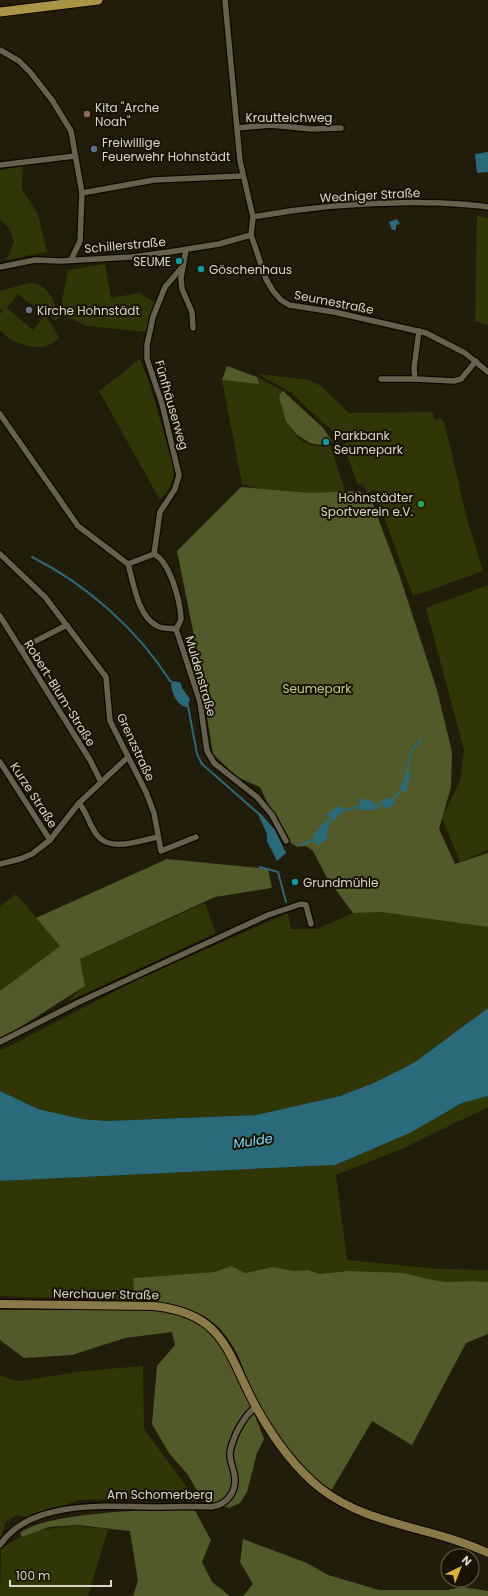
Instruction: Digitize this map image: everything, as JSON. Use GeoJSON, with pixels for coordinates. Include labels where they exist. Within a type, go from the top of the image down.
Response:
{"type":"FeatureCollection","features":[{"type":"Feature","properties":{"kind":"main road"},"geometry":{"type":"LineString","coordinates":[[0,12],[98,0]]}},
{"type":"Feature","properties":{"kind":"main road","name":"Nerchauer Straße"},"geometry":{"type":"LineString","coordinates":[[0,1304],[154,1306],[187,1312],[202,1320],[220,1337],[265,1423],[294,1462],[319,1487],[334,1498],[356,1509],[382,1519],[468,1545],[488,1553]]}},
{"type":"Feature","properties":{"kind":"street","name":"Seumestraße"},"geometry":{"type":"LineString","coordinates":[[225,0],[243,176],[253,217],[251,235],[266,279],[273,291],[285,303],[419,331],[455,347],[476,361],[488,372]]}},
{"type":"Feature","properties":{"kind":"street"},"geometry":{"type":"LineString","coordinates":[[0,50],[19,62],[30,72],[52,100],[71,131],[82,193],[80,241],[71,260]]}},
{"type":"Feature","properties":{"kind":"street","name":"Krautteichweg"},"geometry":{"type":"LineString","coordinates":[[237,128],[270,125],[312,129],[341,128]]}},
{"type":"Feature","properties":{"kind":"street"},"geometry":{"type":"LineString","coordinates":[[0,165],[75,156]]}},
{"type":"Feature","properties":{"kind":"street"},"geometry":{"type":"LineString","coordinates":[[82,193],[154,180],[243,176]]}},
{"type":"Feature","properties":{"kind":"street","name":"Wedniger Straße"},"geometry":{"type":"LineString","coordinates":[[253,217],[294,210],[393,203],[441,203],[488,207]]}},
{"type":"Feature","properties":{"kind":"street","name":"Schillerstraße"},"geometry":{"type":"LineString","coordinates":[[0,267],[35,260],[132,257],[219,244],[251,235]]}},
{"type":"Feature","properties":{"kind":"street","name":"Fünfhäuserweg"},"geometry":{"type":"LineString","coordinates":[[186,250],[181,278],[182,289],[192,312],[193,328]]}},
{"type":"Feature","properties":{"kind":"street","name":"Fünfhäuserweg"},"geometry":{"type":"LineString","coordinates":[[154,554],[160,512],[175,489],[179,475],[162,404],[147,359],[147,345],[153,316],[165,287],[183,266]]}},
{"type":"Feature","properties":{"kind":"street"},"geometry":{"type":"LineString","coordinates":[[415,379],[414,368],[419,331]]}},
{"type":"Feature","properties":{"kind":"street"},"geometry":{"type":"LineString","coordinates":[[380,379],[454,381],[461,379],[476,361]]}},
{"type":"Feature","properties":{"kind":"street"},"geometry":{"type":"LineString","coordinates":[[0,414],[78,526],[128,564],[154,554]]}},
{"type":"Feature","properties":{"kind":"street","name":"Grenzstraße"},"geometry":{"type":"LineString","coordinates":[[0,554],[36,587],[106,676],[110,721],[146,792],[154,813],[162,851],[196,837]]}},
{"type":"Feature","properties":{"kind":"street","name":"Muldenstraße"},"geometry":{"type":"LineString","coordinates":[[154,554],[159,557],[173,581],[181,620],[176,629],[200,702],[207,751],[214,763],[257,797],[272,815],[286,841]]}},
{"type":"Feature","properties":{"kind":"street","name":"Muldenstraße"},"geometry":{"type":"LineString","coordinates":[[128,564],[143,612],[149,620],[158,627],[176,629]]}},
{"type":"Feature","properties":{"kind":"street","name":"Robert-Blum-Straße"},"geometry":{"type":"LineString","coordinates":[[0,616],[90,760],[101,782]]}},
{"type":"Feature","properties":{"kind":"street"},"geometry":{"type":"LineString","coordinates":[[20,649],[67,625]]}},
{"type":"Feature","properties":{"kind":"street"},"geometry":{"type":"LineString","coordinates":[[0,864],[32,854],[50,840],[79,803],[128,757]]}},
{"type":"Feature","properties":{"kind":"street","name":"Kurze Straße"},"geometry":{"type":"LineString","coordinates":[[0,762],[50,840]]}},
{"type":"Feature","properties":{"kind":"street"},"geometry":{"type":"LineString","coordinates":[[79,803],[86,811],[96,835],[106,841],[116,845],[158,837]]}},
{"type":"Feature","properties":{"kind":"street"},"geometry":{"type":"LineString","coordinates":[[0,1042],[84,1000],[268,915],[301,904],[306,905],[311,924]]}},
{"type":"Feature","properties":{"kind":"street","name":"Am Schomerberg"},"geometry":{"type":"LineString","coordinates":[[0,1545],[15,1530],[32,1519],[54,1512],[99,1506],[211,1507],[226,1501],[234,1488],[235,1475],[230,1453],[237,1434],[246,1418],[256,1407]]}},
{"type":"Feature","properties":{"kind":"green space"},"geometry":{"type":"Polygon","coordinates":[[[23,166],[22,189],[38,214],[47,252],[6,260],[14,242],[9,228],[0,219],[0,170],[23,166]]]}},
{"type":"Feature","properties":{"kind":"green space"},"geometry":{"type":"Polygon","coordinates":[[[477,216],[488,218],[488,325],[475,321],[477,216]]]}},
{"type":"Feature","properties":{"kind":"green space"},"geometry":{"type":"Polygon","coordinates":[[[105,264],[111,298],[139,293],[156,303],[147,332],[87,326],[64,316],[62,301],[68,270],[105,264]]]}},
{"type":"Feature","properties":{"kind":"green space"},"geometry":{"type":"Polygon","coordinates":[[[29,283],[36,284],[46,289],[55,305],[59,317],[56,321],[36,304],[33,306],[18,294],[7,308],[33,330],[45,315],[59,337],[53,343],[46,346],[38,347],[21,344],[12,340],[0,330],[0,314],[3,311],[0,308],[0,291],[29,283]]]}},
{"type":"Feature","properties":{"kind":"green space"},"geometry":{"type":"Polygon","coordinates":[[[140,359],[150,385],[174,468],[170,486],[160,500],[99,391],[140,359]]]}},
{"type":"Feature","properties":{"kind":"green space"},"geometry":{"type":"Polygon","coordinates":[[[227,366],[257,377],[259,384],[222,380],[227,366]]]}},
{"type":"Feature","properties":{"kind":"green space","name":"Hohnstädter Sportverein e.V."},"geometry":{"type":"Polygon","coordinates":[[[258,374],[309,380],[321,386],[349,413],[432,412],[435,420],[441,418],[445,425],[466,515],[483,571],[413,596],[374,490],[367,493],[363,484],[358,485],[343,444],[350,442],[350,438],[338,436],[290,392],[258,374]]]}},
{"type":"Feature","properties":{"kind":"green space"},"geometry":{"type":"Polygon","coordinates":[[[257,377],[283,391],[279,397],[289,425],[298,437],[304,442],[313,446],[330,446],[371,567],[271,492],[242,484],[222,380],[258,384],[257,377]]]}},
{"type":"Feature","properties":{"kind":"green space"},"geometry":{"type":"Polygon","coordinates":[[[283,391],[323,428],[332,441],[321,445],[310,443],[296,434],[286,421],[279,397],[283,391]]]}},
{"type":"Feature","properties":{"kind":"green space","name":"Seumepark"},"geometry":{"type":"Polygon","coordinates":[[[241,487],[308,493],[359,491],[371,499],[399,574],[437,690],[452,752],[451,787],[439,829],[455,864],[488,853],[488,927],[381,912],[353,913],[327,878],[313,851],[306,846],[297,847],[284,838],[260,787],[237,777],[213,754],[193,631],[177,551],[241,487]]]}},
{"type":"Feature","properties":{"kind":"green space"},"geometry":{"type":"Polygon","coordinates":[[[488,585],[488,850],[460,862],[442,818],[460,781],[464,750],[426,608],[488,585]]]}},
{"type":"Feature","properties":{"kind":"green space"},"geometry":{"type":"Polygon","coordinates":[[[167,859],[268,869],[272,888],[215,897],[80,959],[85,986],[0,1040],[0,991],[60,946],[36,918],[167,859]]]}},
{"type":"Feature","properties":{"kind":"green space"},"geometry":{"type":"Polygon","coordinates":[[[16,894],[60,946],[0,991],[0,906],[16,894]]]}},
{"type":"Feature","properties":{"kind":"green space"},"geometry":{"type":"Polygon","coordinates":[[[205,903],[216,933],[67,1002],[85,985],[80,959],[205,903]]]}},
{"type":"Feature","properties":{"kind":"green space"},"geometry":{"type":"Polygon","coordinates":[[[381,912],[488,927],[488,1008],[415,1062],[376,1082],[340,1096],[256,1115],[107,1121],[82,1119],[38,1109],[0,1091],[0,1050],[136,980],[288,913],[291,929],[317,929],[353,913],[381,912]]]}},
{"type":"Feature","properties":{"kind":"green space"},"geometry":{"type":"Polygon","coordinates":[[[488,1096],[488,1107],[404,1148],[336,1175],[347,1260],[440,1269],[488,1270],[488,1282],[445,1282],[377,1273],[348,1271],[319,1274],[308,1270],[294,1271],[273,1267],[245,1273],[231,1266],[215,1272],[134,1278],[135,1301],[0,1296],[0,1181],[335,1165],[410,1133],[462,1103],[488,1096]]]}},
{"type":"Feature","properties":{"kind":"green space"},"geometry":{"type":"Polygon","coordinates":[[[231,1266],[245,1273],[273,1267],[294,1271],[308,1270],[319,1274],[348,1271],[404,1273],[445,1282],[488,1282],[488,1334],[466,1343],[412,1445],[372,1421],[331,1491],[308,1471],[288,1449],[270,1424],[255,1398],[234,1348],[215,1324],[192,1310],[179,1306],[135,1301],[133,1278],[215,1272],[231,1266]]]}},
{"type":"Feature","properties":{"kind":"green space"},"geometry":{"type":"Polygon","coordinates":[[[0,1310],[167,1310],[182,1314],[210,1329],[239,1374],[264,1439],[257,1453],[247,1492],[240,1503],[229,1508],[203,1501],[188,1475],[169,1453],[152,1424],[157,1366],[175,1345],[172,1332],[125,1338],[72,1355],[24,1358],[0,1340],[0,1310]]]}},
{"type":"Feature","properties":{"kind":"green space"},"geometry":{"type":"Polygon","coordinates":[[[143,1366],[144,1429],[198,1502],[134,1499],[79,1500],[30,1518],[17,1515],[6,1522],[0,1539],[0,1375],[13,1380],[21,1381],[84,1371],[143,1366]]]}},
{"type":"Feature","properties":{"kind":"green space"},"geometry":{"type":"Polygon","coordinates":[[[193,1507],[211,1540],[202,1562],[212,1582],[230,1596],[133,1596],[138,1581],[130,1531],[78,1525],[49,1527],[22,1537],[20,1533],[33,1526],[53,1520],[76,1516],[193,1507]]]}},
{"type":"Feature","properties":{"kind":"green space"},"geometry":{"type":"Polygon","coordinates":[[[78,1526],[108,1529],[88,1596],[0,1596],[1,1549],[19,1538],[38,1531],[57,1527],[78,1526]]]}},
{"type":"Feature","properties":{"kind":"green space"},"geometry":{"type":"Polygon","coordinates":[[[243,1539],[307,1563],[328,1575],[379,1590],[448,1590],[468,1588],[488,1591],[488,1596],[243,1596],[253,1584],[240,1562],[243,1539]]]}},
{"type":"Feature","properties":{"kind":"water"},"geometry":{"type":"Polygon","coordinates":[[[488,152],[488,172],[477,173],[475,154],[488,152]]]}},
{"type":"Feature","properties":{"kind":"water"},"geometry":{"type":"Polygon","coordinates":[[[397,219],[400,224],[396,225],[396,230],[392,230],[389,222],[397,219]]]}},
{"type":"Feature","properties":{"kind":"water"},"geometry":{"type":"Polygon","coordinates":[[[175,681],[181,683],[182,688],[190,699],[188,706],[185,707],[175,698],[171,684],[175,681]]]}},
{"type":"Feature","properties":{"kind":"water"},"geometry":{"type":"Polygon","coordinates":[[[409,772],[410,777],[405,793],[399,789],[404,780],[405,773],[409,772]]]}},
{"type":"Feature","properties":{"kind":"water"},"geometry":{"type":"Polygon","coordinates":[[[360,798],[374,802],[377,807],[376,810],[359,810],[360,798]]]}},
{"type":"Feature","properties":{"kind":"water"},"geometry":{"type":"Polygon","coordinates":[[[387,798],[392,799],[396,803],[386,809],[381,801],[387,798]]]}},
{"type":"Feature","properties":{"kind":"water"},"geometry":{"type":"Polygon","coordinates":[[[340,805],[342,810],[334,822],[326,815],[340,805]]]}},
{"type":"Feature","properties":{"kind":"water"},"geometry":{"type":"Polygon","coordinates":[[[260,813],[275,830],[286,853],[277,861],[267,841],[267,834],[258,814],[260,813]]]}},
{"type":"Feature","properties":{"kind":"water"},"geometry":{"type":"Polygon","coordinates":[[[327,819],[330,822],[326,841],[317,845],[313,836],[327,819]]]}},
{"type":"Feature","properties":{"kind":"water","name":"Mulde"},"geometry":{"type":"Polygon","coordinates":[[[488,1008],[488,1096],[462,1103],[410,1133],[335,1165],[0,1181],[0,1091],[38,1109],[82,1119],[107,1121],[256,1115],[340,1096],[376,1082],[415,1062],[488,1008]]]}},
{"type":"Feature","properties":{"kind":"waterway"},"geometry":{"type":"LineString","coordinates":[[32,557],[72,581],[127,626],[172,682]]}},
{"type":"Feature","properties":{"kind":"waterway"},"geometry":{"type":"LineString","coordinates":[[188,706],[197,754],[202,764],[259,814]]}},
{"type":"Feature","properties":{"kind":"waterway"},"geometry":{"type":"LineString","coordinates":[[407,773],[411,751],[422,739]]}},
{"type":"Feature","properties":{"kind":"waterway"},"geometry":{"type":"LineString","coordinates":[[391,801],[399,793]]}},
{"type":"Feature","properties":{"kind":"waterway"},"geometry":{"type":"LineString","coordinates":[[374,807],[383,804]]}},
{"type":"Feature","properties":{"kind":"waterway"},"geometry":{"type":"LineString","coordinates":[[340,812],[362,805]]}},
{"type":"Feature","properties":{"kind":"waterway"},"geometry":{"type":"LineString","coordinates":[[300,845],[316,839]]}},
{"type":"Feature","properties":{"kind":"waterway"},"geometry":{"type":"LineString","coordinates":[[260,867],[278,872],[286,902]]}},
{"type":"Feature","properties":{"kind":"place","name":"Kita \"Arche Noah\""},"geometry":{"type":"Point","coordinates":[87,114]}},
{"type":"Feature","properties":{"kind":"place","name":"Freiwillige Feuerwehr Hohnstädt"},"geometry":{"type":"Point","coordinates":[94,149]}},
{"type":"Feature","properties":{"kind":"place","name":"SEUME"},"geometry":{"type":"Point","coordinates":[179,261]}},
{"type":"Feature","properties":{"kind":"place","name":"Göschenhaus"},"geometry":{"type":"Point","coordinates":[201,269]}},
{"type":"Feature","properties":{"kind":"place","name":"Kirche Hohnstädt"},"geometry":{"type":"Point","coordinates":[29,310]}},
{"type":"Feature","properties":{"kind":"place","name":"Parkbank Seumepark"},"geometry":{"type":"Point","coordinates":[326,442]}},
{"type":"Feature","properties":{"kind":"place","name":"Hohnstädter Sportverein e.V."},"geometry":{"type":"Point","coordinates":[421,504]}},
{"type":"Feature","properties":{"kind":"place","name":"Grundmühle"},"geometry":{"type":"Point","coordinates":[295,882]}}]}
